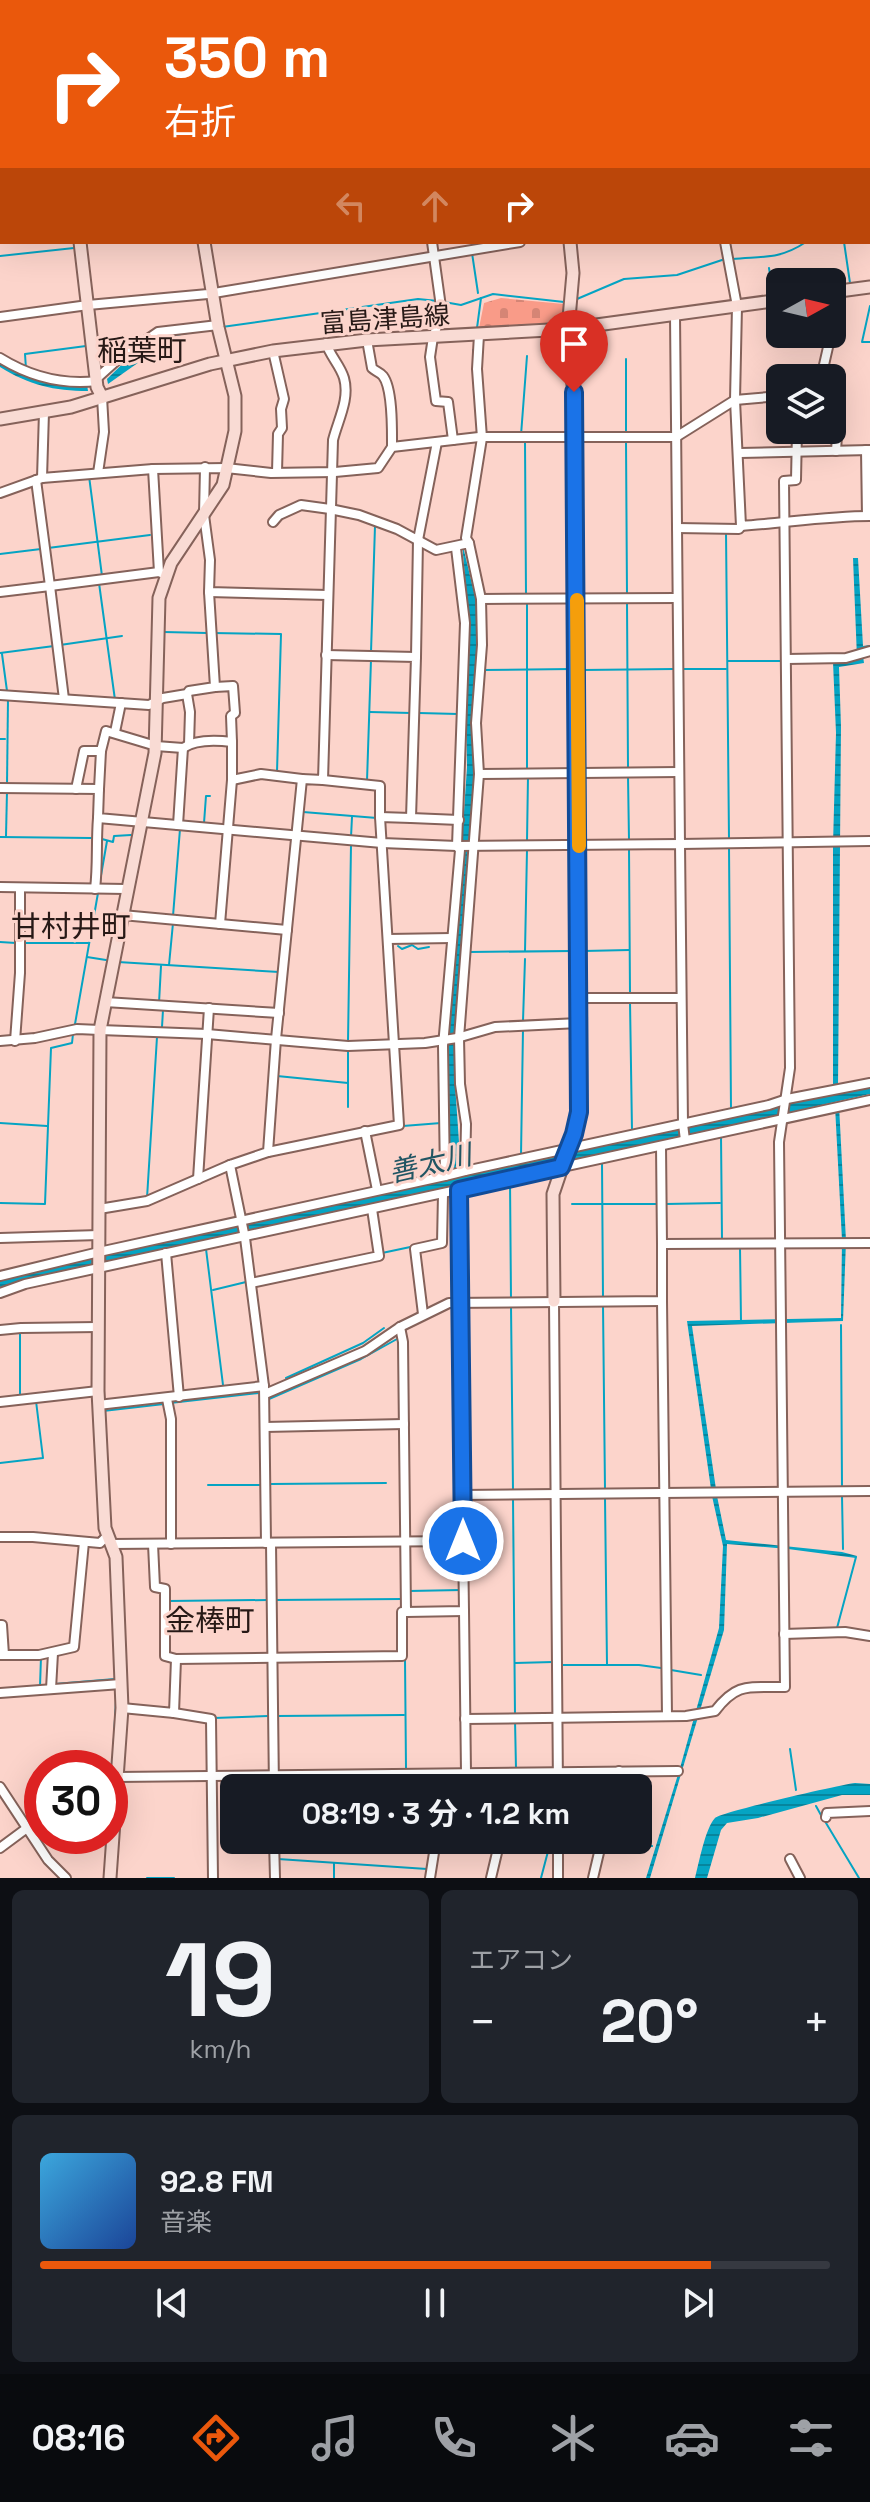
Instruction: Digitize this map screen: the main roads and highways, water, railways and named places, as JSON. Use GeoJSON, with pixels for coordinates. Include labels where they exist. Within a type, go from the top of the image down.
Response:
{"type":"FeatureCollection","features":[{"type":"Feature","properties":{"kind":"water"},"geometry":{"type":"Polygon","coordinates":[[[176,332],[176,336],[108,384],[107,379],[138,350],[176,332]]]}},
{"type":"Feature","properties":{"kind":"water"},"geometry":{"type":"Polygon","coordinates":[[[0,361],[41,382],[87,384],[88,391],[64,390],[32,383],[0,367],[0,361]]]}},
{"type":"Feature","properties":{"kind":"water"},"geometry":{"type":"Polygon","coordinates":[[[462,542],[477,605],[480,647],[472,712],[476,780],[454,1034],[461,1171],[449,1173],[447,1067],[467,767],[470,636],[462,542]]]}},
{"type":"Feature","properties":{"kind":"water"},"geometry":{"type":"Polygon","coordinates":[[[853,558],[858,558],[863,646],[870,645],[870,648],[863,656],[864,663],[839,667],[838,1088],[833,1089],[836,733],[833,662],[857,658],[853,558]]]}},
{"type":"Feature","properties":{"kind":"water"},"geometry":{"type":"Polygon","coordinates":[[[870,1086],[870,1094],[454,1188],[261,1228],[0,1289],[0,1279],[22,1271],[870,1086]]]}},
{"type":"Feature","properties":{"kind":"water"},"geometry":{"type":"Polygon","coordinates":[[[839,1105],[846,1241],[843,1321],[692,1326],[726,1540],[857,1556],[727,1544],[724,1630],[650,1878],[646,1878],[719,1628],[723,1546],[712,1496],[687,1321],[841,1318],[842,1240],[835,1106],[839,1105]]]}},
{"type":"Feature","properties":{"kind":"water"},"geometry":{"type":"Polygon","coordinates":[[[855,1783],[870,1784],[870,1795],[842,1795],[758,1818],[727,1823],[721,1830],[707,1878],[695,1878],[705,1838],[715,1818],[805,1793],[855,1783]]]}},
{"type":"Feature","properties":{"kind":"waterway"},"geometry":{"type":"LineString","coordinates":[[732,259],[779,254],[803,244]]}},
{"type":"Feature","properties":{"kind":"waterway"},"geometry":{"type":"LineString","coordinates":[[844,244],[850,283]]}},
{"type":"Feature","properties":{"kind":"waterway"},"geometry":{"type":"LineString","coordinates":[[0,256],[74,248]]}},
{"type":"Feature","properties":{"kind":"waterway"},"geometry":{"type":"LineString","coordinates":[[472,253],[478,293]]}},
{"type":"Feature","properties":{"kind":"waterway"},"geometry":{"type":"LineString","coordinates":[[577,299],[624,279],[677,275],[725,259]]}},
{"type":"Feature","properties":{"kind":"waterway"},"geometry":{"type":"LineString","coordinates":[[444,302],[461,305],[493,294],[564,302]]}},
{"type":"Feature","properties":{"kind":"waterway"},"geometry":{"type":"LineString","coordinates":[[477,328],[481,298]]}},
{"type":"Feature","properties":{"kind":"waterway"},"geometry":{"type":"LineString","coordinates":[[222,327],[418,299],[438,301]]}},
{"type":"Feature","properties":{"kind":"waterway"},"geometry":{"type":"LineString","coordinates":[[870,306],[862,342],[870,342]]}},
{"type":"Feature","properties":{"kind":"waterway"},"geometry":{"type":"LineString","coordinates":[[175,335],[200,331]]}},
{"type":"Feature","properties":{"kind":"waterway"},"geometry":{"type":"LineString","coordinates":[[26,369],[25,354],[86,346]]}},
{"type":"Feature","properties":{"kind":"waterway"},"geometry":{"type":"LineString","coordinates":[[473,350],[473,361]]}},
{"type":"Feature","properties":{"kind":"waterway"},"geometry":{"type":"LineString","coordinates":[[521,435],[527,356]]}},
{"type":"Feature","properties":{"kind":"waterway"},"geometry":{"type":"LineString","coordinates":[[626,359],[626,434]]}},
{"type":"Feature","properties":{"kind":"waterway"},"geometry":{"type":"LineString","coordinates":[[626,441],[627,595]]}},
{"type":"Feature","properties":{"kind":"waterway"},"geometry":{"type":"LineString","coordinates":[[525,442],[526,595]]}},
{"type":"Feature","properties":{"kind":"waterway"},"geometry":{"type":"LineString","coordinates":[[89,476],[102,576]]}},
{"type":"Feature","properties":{"kind":"waterway"},"geometry":{"type":"LineString","coordinates":[[371,652],[375,526]]}},
{"type":"Feature","properties":{"kind":"waterway"},"geometry":{"type":"LineString","coordinates":[[462,543],[463,530]]}},
{"type":"Feature","properties":{"kind":"waterway"},"geometry":{"type":"LineString","coordinates":[[726,532],[729,839]]}},
{"type":"Feature","properties":{"kind":"waterway"},"geometry":{"type":"LineString","coordinates":[[48,548],[150,535]]}},
{"type":"Feature","properties":{"kind":"waterway"},"geometry":{"type":"LineString","coordinates":[[0,554],[41,549]]}},
{"type":"Feature","properties":{"kind":"waterway"},"geometry":{"type":"LineString","coordinates":[[99,583],[115,700]]}},
{"type":"Feature","properties":{"kind":"waterway"},"geometry":{"type":"LineString","coordinates":[[627,602],[628,767]]}},
{"type":"Feature","properties":{"kind":"waterway"},"geometry":{"type":"LineString","coordinates":[[527,603],[527,768]]}},
{"type":"Feature","properties":{"kind":"waterway"},"geometry":{"type":"LineString","coordinates":[[164,632],[207,633]]}},
{"type":"Feature","properties":{"kind":"waterway"},"geometry":{"type":"LineString","coordinates":[[213,633],[281,634],[277,772]]}},
{"type":"Feature","properties":{"kind":"waterway"},"geometry":{"type":"LineString","coordinates":[[60,645],[122,636]]}},
{"type":"Feature","properties":{"kind":"waterway"},"geometry":{"type":"LineString","coordinates":[[0,653],[54,646]]}},
{"type":"Feature","properties":{"kind":"waterway"},"geometry":{"type":"LineString","coordinates":[[2,654],[7,691]]}},
{"type":"Feature","properties":{"kind":"waterway"},"geometry":{"type":"LineString","coordinates":[[367,781],[371,660]]}},
{"type":"Feature","properties":{"kind":"waterway"},"geometry":{"type":"LineString","coordinates":[[728,661],[782,661]]}},
{"type":"Feature","properties":{"kind":"waterway"},"geometry":{"type":"LineString","coordinates":[[483,670],[572,669]]}},
{"type":"Feature","properties":{"kind":"waterway"},"geometry":{"type":"LineString","coordinates":[[583,670],[674,669]]}},
{"type":"Feature","properties":{"kind":"waterway"},"geometry":{"type":"LineString","coordinates":[[680,669],[726,669]]}},
{"type":"Feature","properties":{"kind":"waterway"},"geometry":{"type":"LineString","coordinates":[[7,785],[8,699]]}},
{"type":"Feature","properties":{"kind":"waterway"},"geometry":{"type":"LineString","coordinates":[[370,712],[411,713]]}},
{"type":"Feature","properties":{"kind":"waterway"},"geometry":{"type":"LineString","coordinates":[[419,713],[458,714]]}},
{"type":"Feature","properties":{"kind":"waterway"},"geometry":{"type":"LineString","coordinates":[[0,739],[5,739]]}},
{"type":"Feature","properties":{"kind":"waterway"},"geometry":{"type":"LineString","coordinates":[[527,841],[528,776]]}},
{"type":"Feature","properties":{"kind":"waterway"},"geometry":{"type":"LineString","coordinates":[[628,776],[629,840]]}},
{"type":"Feature","properties":{"kind":"waterway"},"geometry":{"type":"LineString","coordinates":[[6,836],[7,791]]}},
{"type":"Feature","properties":{"kind":"waterway"},"geometry":{"type":"LineString","coordinates":[[204,823],[206,796],[210,796]]}},
{"type":"Feature","properties":{"kind":"waterway"},"geometry":{"type":"LineString","coordinates":[[303,812],[377,818]]}},
{"type":"Feature","properties":{"kind":"waterway"},"geometry":{"type":"LineString","coordinates":[[351,837],[352,817]]}},
{"type":"Feature","properties":{"kind":"waterway"},"geometry":{"type":"LineString","coordinates":[[173,916],[180,829]]}},
{"type":"Feature","properties":{"kind":"waterway"},"geometry":{"type":"LineString","coordinates":[[102,839],[113,842],[114,836],[131,835]]}},
{"type":"Feature","properties":{"kind":"waterway"},"geometry":{"type":"LineString","coordinates":[[0,837],[91,838]]}},
{"type":"Feature","properties":{"kind":"waterway"},"geometry":{"type":"LineString","coordinates":[[100,881],[107,841]]}},
{"type":"Feature","properties":{"kind":"waterway"},"geometry":{"type":"LineString","coordinates":[[348,1042],[351,845]]}},
{"type":"Feature","properties":{"kind":"waterway"},"geometry":{"type":"LineString","coordinates":[[729,847],[731,1110]]}},
{"type":"Feature","properties":{"kind":"waterway"},"geometry":{"type":"LineString","coordinates":[[629,848],[630,994]]}},
{"type":"Feature","properties":{"kind":"waterway"},"geometry":{"type":"LineString","coordinates":[[525,951],[527,850]]}},
{"type":"Feature","properties":{"kind":"waterway"},"geometry":{"type":"LineString","coordinates":[[75,1024],[98,893]]}},
{"type":"Feature","properties":{"kind":"waterway"},"geometry":{"type":"LineString","coordinates":[[169,965],[173,923]]}},
{"type":"Feature","properties":{"kind":"waterway"},"geometry":{"type":"LineString","coordinates":[[0,942],[16,943]]}},
{"type":"Feature","properties":{"kind":"waterway"},"geometry":{"type":"LineString","coordinates":[[22,943],[88,943]]}},
{"type":"Feature","properties":{"kind":"waterway"},"geometry":{"type":"LineString","coordinates":[[398,946],[402,949],[412,945],[418,949],[429,947]]}},
{"type":"Feature","properties":{"kind":"waterway"},"geometry":{"type":"LineString","coordinates":[[584,951],[629,950]]}},
{"type":"Feature","properties":{"kind":"waterway"},"geometry":{"type":"LineString","coordinates":[[469,952],[573,951]]}},
{"type":"Feature","properties":{"kind":"waterway"},"geometry":{"type":"LineString","coordinates":[[87,957],[106,960]]}},
{"type":"Feature","properties":{"kind":"waterway"},"geometry":{"type":"LineString","coordinates":[[523,1021],[525,959]]}},
{"type":"Feature","properties":{"kind":"waterway"},"geometry":{"type":"LineString","coordinates":[[118,962],[279,972]]}},
{"type":"Feature","properties":{"kind":"waterway"},"geometry":{"type":"LineString","coordinates":[[159,1003],[161,966]]}},
{"type":"Feature","properties":{"kind":"waterway"},"geometry":{"type":"LineString","coordinates":[[630,1002],[632,1131]]}},
{"type":"Feature","properties":{"kind":"waterway"},"geometry":{"type":"LineString","coordinates":[[162,1027],[163,1010]]}},
{"type":"Feature","properties":{"kind":"waterway"},"geometry":{"type":"LineString","coordinates":[[521,1155],[523,1029]]}},
{"type":"Feature","properties":{"kind":"waterway"},"geometry":{"type":"LineString","coordinates":[[0,1203],[45,1204],[51,1048],[72,1043],[73,1034]]}},
{"type":"Feature","properties":{"kind":"waterway"},"geometry":{"type":"LineString","coordinates":[[147,1198],[157,1037]]}},
{"type":"Feature","properties":{"kind":"waterway"},"geometry":{"type":"LineString","coordinates":[[348,1049],[348,1107]]}},
{"type":"Feature","properties":{"kind":"waterway"},"geometry":{"type":"LineString","coordinates":[[277,1076],[348,1083]]}},
{"type":"Feature","properties":{"kind":"waterway"},"geometry":{"type":"LineString","coordinates":[[0,1123],[47,1126]]}},
{"type":"Feature","properties":{"kind":"waterway"},"geometry":{"type":"LineString","coordinates":[[403,1126],[441,1123]]}},
{"type":"Feature","properties":{"kind":"waterway"},"geometry":{"type":"LineString","coordinates":[[721,1136],[722,1240]]}},
{"type":"Feature","properties":{"kind":"waterway"},"geometry":{"type":"LineString","coordinates":[[602,1163],[603,1298]]}},
{"type":"Feature","properties":{"kind":"waterway"},"geometry":{"type":"LineString","coordinates":[[510,1181],[511,1299]]}},
{"type":"Feature","properties":{"kind":"waterway"},"geometry":{"type":"LineString","coordinates":[[666,1204],[720,1203]]}},
{"type":"Feature","properties":{"kind":"waterway"},"geometry":{"type":"LineString","coordinates":[[572,1204],[657,1204]]}},
{"type":"Feature","properties":{"kind":"waterway"},"geometry":{"type":"LineString","coordinates":[[382,1253],[415,1246]]}},
{"type":"Feature","properties":{"kind":"waterway"},"geometry":{"type":"LineString","coordinates":[[740,1248],[741,1321]]}},
{"type":"Feature","properties":{"kind":"waterway"},"geometry":{"type":"LineString","coordinates":[[206,1249],[223,1385]]}},
{"type":"Feature","properties":{"kind":"waterway"},"geometry":{"type":"LineString","coordinates":[[213,1290],[246,1282]]}},
{"type":"Feature","properties":{"kind":"waterway"},"geometry":{"type":"LineString","coordinates":[[603,1305],[605,1490]]}},
{"type":"Feature","properties":{"kind":"waterway"},"geometry":{"type":"LineString","coordinates":[[511,1306],[513,1491]]}},
{"type":"Feature","properties":{"kind":"waterway"},"geometry":{"type":"LineString","coordinates":[[841,1325],[842,1488]]}},
{"type":"Feature","properties":{"kind":"waterway"},"geometry":{"type":"LineString","coordinates":[[286,1378],[363,1343],[384,1328]]}},
{"type":"Feature","properties":{"kind":"waterway"},"geometry":{"type":"LineString","coordinates":[[20,1332],[20,1396]]}},
{"type":"Feature","properties":{"kind":"waterway"},"geometry":{"type":"LineString","coordinates":[[268,1402],[397,1339]]}},
{"type":"Feature","properties":{"kind":"waterway"},"geometry":{"type":"LineString","coordinates":[[170,1403],[259,1393]]}},
{"type":"Feature","properties":{"kind":"waterway"},"geometry":{"type":"LineString","coordinates":[[0,1463],[43,1458],[36,1401]]}},
{"type":"Feature","properties":{"kind":"waterway"},"geometry":{"type":"LineString","coordinates":[[103,1411],[164,1404]]}},
{"type":"Feature","properties":{"kind":"waterway"},"geometry":{"type":"LineString","coordinates":[[271,1484],[386,1483]]}},
{"type":"Feature","properties":{"kind":"waterway"},"geometry":{"type":"LineString","coordinates":[[208,1485],[263,1485]]}},
{"type":"Feature","properties":{"kind":"waterway"},"geometry":{"type":"LineString","coordinates":[[458,1531],[459,1492]]}},
{"type":"Feature","properties":{"kind":"waterway"},"geometry":{"type":"LineString","coordinates":[[842,1496],[843,1549]]}},
{"type":"Feature","properties":{"kind":"waterway"},"geometry":{"type":"LineString","coordinates":[[513,1498],[515,1715]]}},
{"type":"Feature","properties":{"kind":"waterway"},"geometry":{"type":"LineString","coordinates":[[605,1498],[607,1665]]}},
{"type":"Feature","properties":{"kind":"waterway"},"geometry":{"type":"LineString","coordinates":[[837,1628],[856,1557]]}},
{"type":"Feature","properties":{"kind":"waterway"},"geometry":{"type":"LineString","coordinates":[[409,1591],[461,1590]]}},
{"type":"Feature","properties":{"kind":"waterway"},"geometry":{"type":"LineString","coordinates":[[274,1600],[403,1599]]}},
{"type":"Feature","properties":{"kind":"waterway"},"geometry":{"type":"LineString","coordinates":[[168,1601],[267,1600]]}},
{"type":"Feature","properties":{"kind":"waterway"},"geometry":{"type":"LineString","coordinates":[[40,1686],[41,1657]]}},
{"type":"Feature","properties":{"kind":"waterway"},"geometry":{"type":"LineString","coordinates":[[405,1659],[406,1769]]}},
{"type":"Feature","properties":{"kind":"waterway"},"geometry":{"type":"LineString","coordinates":[[515,1663],[553,1662]]}},
{"type":"Feature","properties":{"kind":"waterway"},"geometry":{"type":"LineString","coordinates":[[562,1665],[661,1668]]}},
{"type":"Feature","properties":{"kind":"waterway"},"geometry":{"type":"LineString","coordinates":[[671,1670],[701,1675]]}},
{"type":"Feature","properties":{"kind":"waterway"},"geometry":{"type":"LineString","coordinates":[[55,1684],[115,1679]]}},
{"type":"Feature","properties":{"kind":"waterway"},"geometry":{"type":"LineString","coordinates":[[113,1750],[116,1701]]}},
{"type":"Feature","properties":{"kind":"waterway"},"geometry":{"type":"LineString","coordinates":[[276,1716],[404,1715]]}},
{"type":"Feature","properties":{"kind":"waterway"},"geometry":{"type":"LineString","coordinates":[[214,1718],[268,1716]]}},
{"type":"Feature","properties":{"kind":"waterway"},"geometry":{"type":"LineString","coordinates":[[515,1720],[516,1769]]}},
{"type":"Feature","properties":{"kind":"waterway"},"geometry":{"type":"LineString","coordinates":[[790,1749],[796,1790]]}},
{"type":"Feature","properties":{"kind":"waterway"},"geometry":{"type":"LineString","coordinates":[[816,1806],[822,1817]]}},
{"type":"Feature","properties":{"kind":"waterway"},"geometry":{"type":"LineString","coordinates":[[826,1823],[859,1878]]}},
{"type":"Feature","properties":{"kind":"waterway"},"geometry":{"type":"LineString","coordinates":[[541,1878],[547,1854]]}},
{"type":"Feature","properties":{"kind":"waterway"},"geometry":{"type":"LineString","coordinates":[[278,1859],[427,1869]]}},
{"type":"Feature","properties":{"kind":"waterway"},"geometry":{"type":"LineString","coordinates":[[334,1863],[334,1878]]}},
{"type":"Feature","properties":{"kind":"waterway"},"geometry":{"type":"LineString","coordinates":[[147,1878],[174,1878]]}},
{"type":"Feature","properties":{"kind":"district","name":"稲葉町"},"geometry":{"type":"Point","coordinates":[142,351]}},
{"type":"Feature","properties":{"kind":"district","name":"甘村井町"},"geometry":{"type":"Point","coordinates":[71,927]}},
{"type":"Feature","properties":{"kind":"district","name":"金棒町"},"geometry":{"type":"Point","coordinates":[210,1621]}},
{"type":"Feature","properties":{"kind":"water label","name":"善太川"},"geometry":{"type":"Point","coordinates":[430,1163]}}]}
